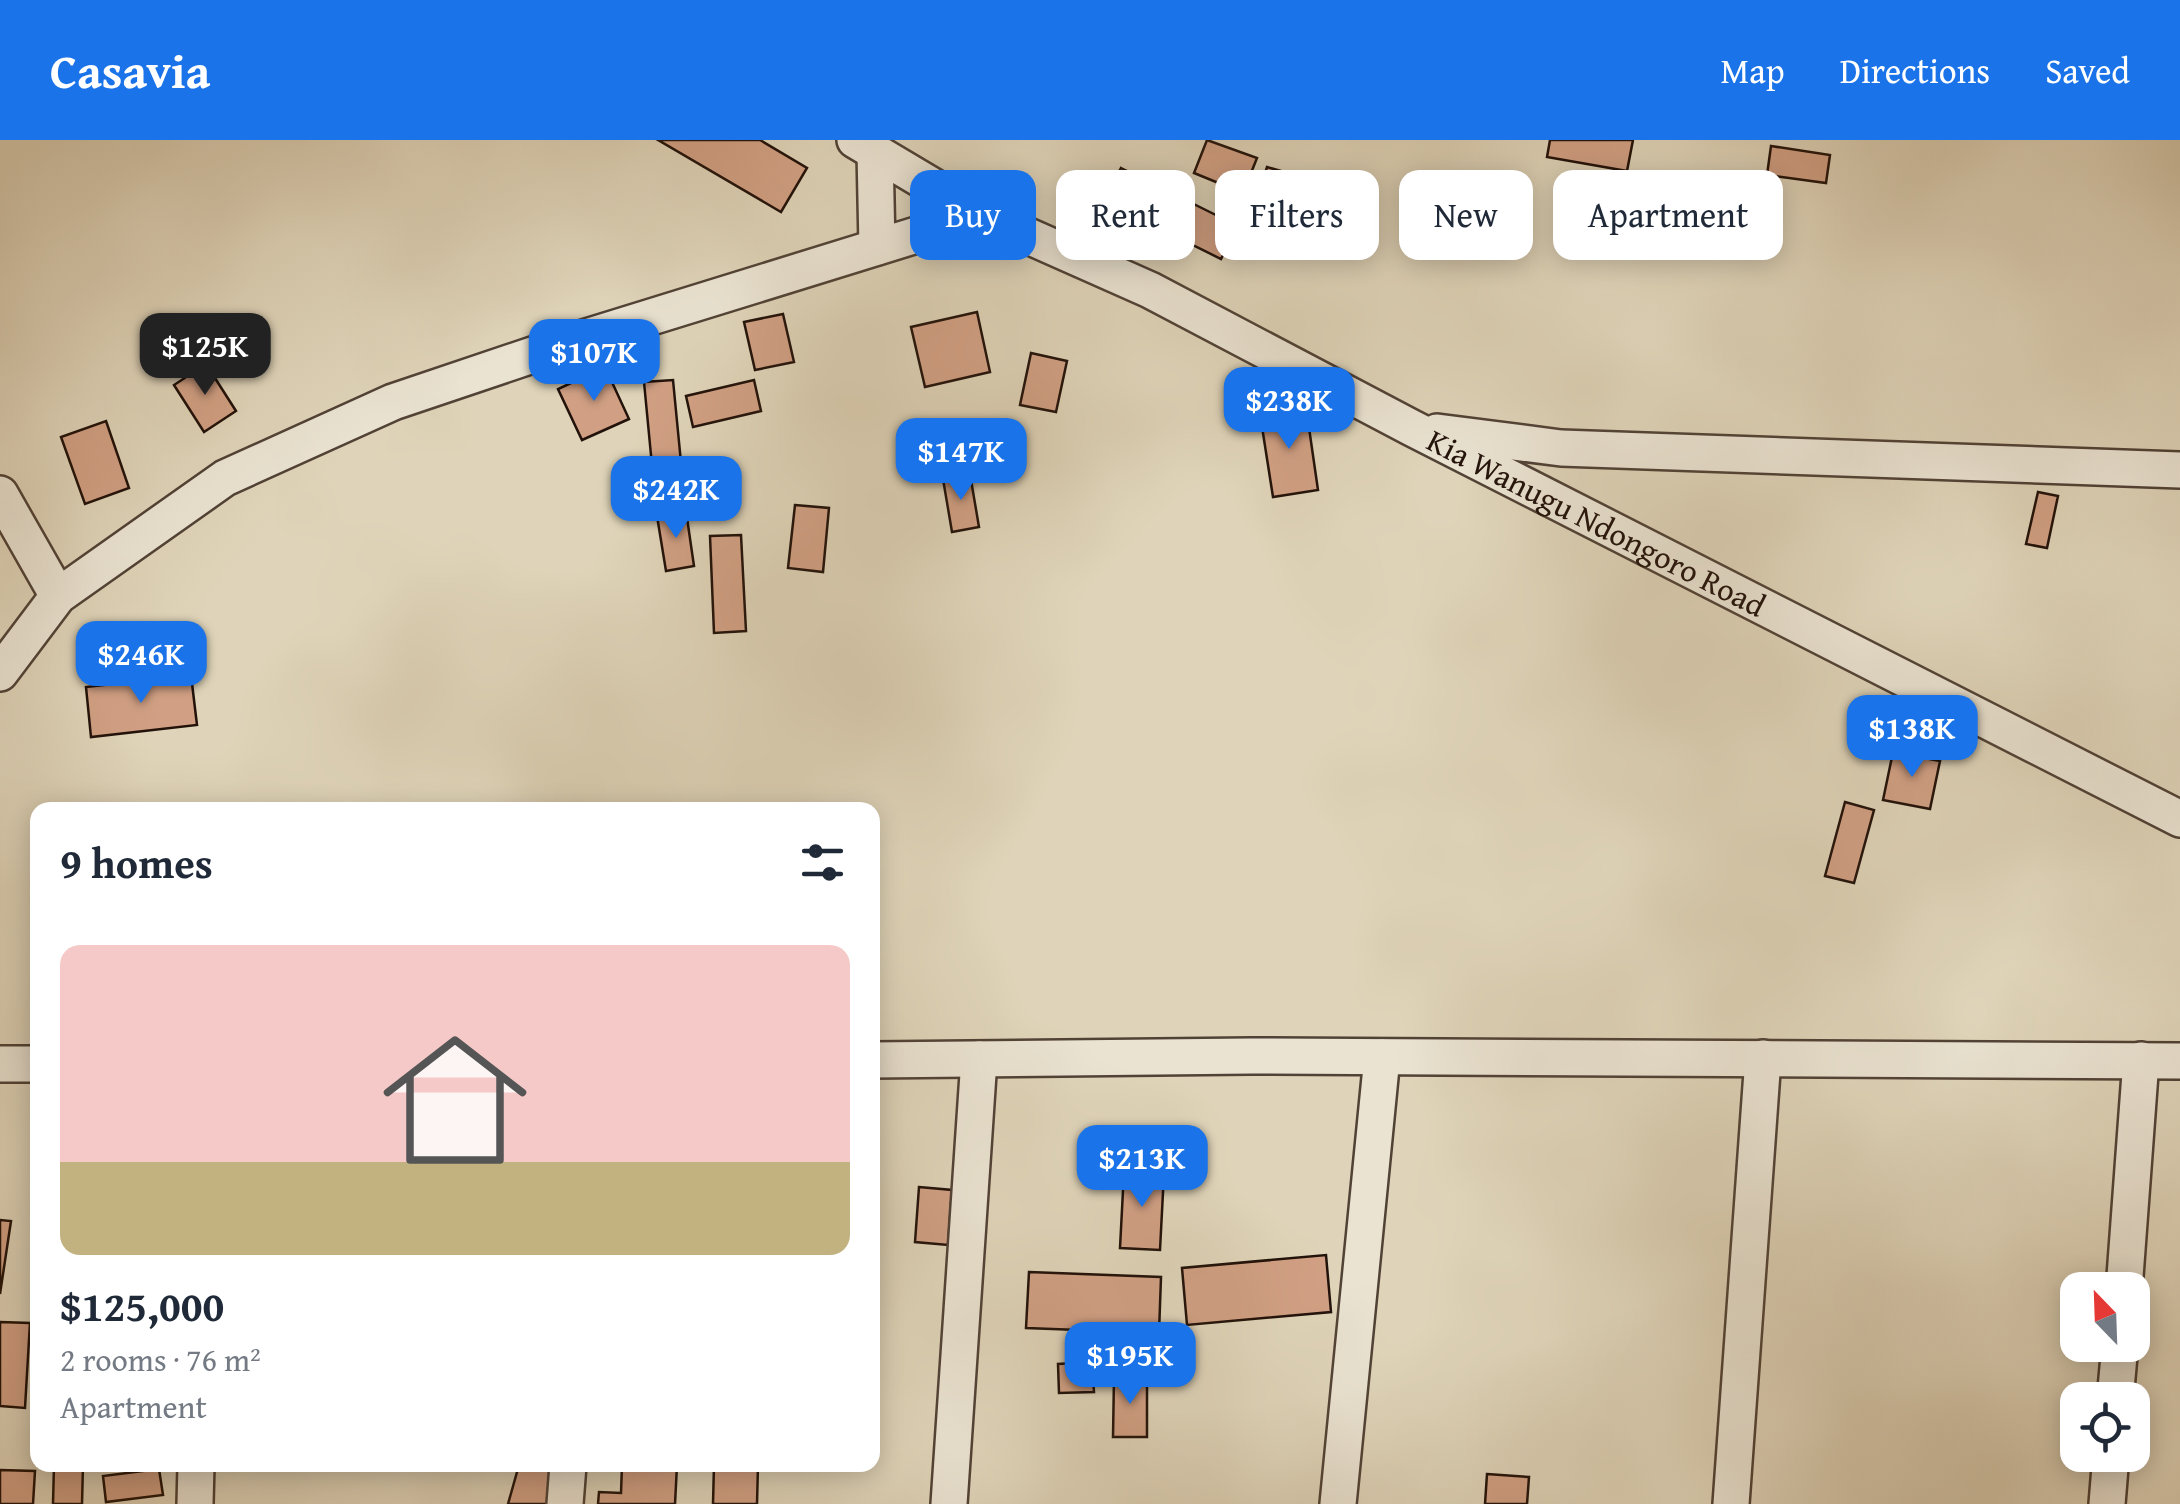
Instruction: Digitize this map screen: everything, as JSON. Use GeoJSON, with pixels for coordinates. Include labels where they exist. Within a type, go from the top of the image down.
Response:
{"type":"FeatureCollection","features":[{"type":"Feature","properties":{"kind":"street","name":"Kia Wanugu Ndongoro Road"},"geometry":{"type":"LineString","coordinates":[[865,146],[910,172]]}},
{"type":"Feature","properties":{"kind":"street"},"geometry":{"type":"LineString","coordinates":[[865,146],[877,247]]}},
{"type":"Feature","properties":{"kind":"street"},"geometry":{"type":"LineString","coordinates":[[0,673],[58,596],[225,478],[393,402],[910,237]]}},
{"type":"Feature","properties":{"kind":"street","name":"Kia Wanugu Ndongoro Road"},"geometry":{"type":"LineString","coordinates":[[1036,239],[1150,290],[2180,820]]}},
{"type":"Feature","properties":{"kind":"street"},"geometry":{"type":"LineString","coordinates":[[1412,428],[1561,448],[2180,470]]}},
{"type":"Feature","properties":{"kind":"street"},"geometry":{"type":"LineString","coordinates":[[1550,498],[1561,448]]}},
{"type":"Feature","properties":{"kind":"street"},"geometry":{"type":"LineString","coordinates":[[0,494],[58,596]]}},
{"type":"Feature","properties":{"kind":"street"},"geometry":{"type":"LineString","coordinates":[[1338,1504],[1382,1057]]}},
{"type":"Feature","properties":{"kind":"street"},"geometry":{"type":"LineString","coordinates":[[880,1060],[1382,1057],[2180,1061]]}},
{"type":"Feature","properties":{"kind":"street"},"geometry":{"type":"LineString","coordinates":[[949,1504],[978,1058]]}},
{"type":"Feature","properties":{"kind":"street"},"geometry":{"type":"LineString","coordinates":[[1731,1504],[1762,1058]]}},
{"type":"Feature","properties":{"kind":"street"},"geometry":{"type":"LineString","coordinates":[[2125,1272],[2141,1060]]}},
{"type":"Feature","properties":{"kind":"street"},"geometry":{"type":"LineString","coordinates":[[0,1064],[30,1064]]}},
{"type":"Feature","properties":{"kind":"street"},"geometry":{"type":"LineString","coordinates":[[195,1504],[196,1472]]}},
{"type":"Feature","properties":{"kind":"street"},"geometry":{"type":"LineString","coordinates":[[565,1504],[567,1472]]}},
{"type":"Feature","properties":{"kind":"street"},"geometry":{"type":"LineString","coordinates":[[2107,1504],[2110,1472]]}},
{"type":"Feature","properties":{"kind":"building"},"geometry":{"type":"Polygon","coordinates":[[[658,140],[760,140],[807,168],[781,212],[658,140]]]}},
{"type":"Feature","properties":{"kind":"building"},"geometry":{"type":"Polygon","coordinates":[[[1207,140],[1257,158],[1252,170],[1215,170],[1215,182],[1195,170],[1207,140]]]}},
{"type":"Feature","properties":{"kind":"building"},"geometry":{"type":"Polygon","coordinates":[[[1550,140],[1633,140],[1627,170],[1547,157],[1550,140]]]}},
{"type":"Feature","properties":{"kind":"building"},"geometry":{"type":"Polygon","coordinates":[[[1771,146],[1830,155],[1826,183],[1783,177],[1783,170],[1768,170],[1771,146]]]}},
{"type":"Feature","properties":{"kind":"building"},"geometry":{"type":"Polygon","coordinates":[[[1195,205],[1215,215],[1215,256],[1195,246],[1195,205]]]}},
{"type":"Feature","properties":{"kind":"building"},"geometry":{"type":"Polygon","coordinates":[[[977,312],[990,372],[925,387],[911,327],[977,312]]]}},
{"type":"Feature","properties":{"kind":"building"},"geometry":{"type":"Polygon","coordinates":[[[783,314],[794,362],[755,370],[744,322],[783,314]]]}},
{"type":"Feature","properties":{"kind":"building"},"geometry":{"type":"Polygon","coordinates":[[[1031,353],[1067,361],[1056,412],[1020,405],[1031,353]]]}},
{"type":"Feature","properties":{"kind":"building"},"geometry":{"type":"Polygon","coordinates":[[[206,364],[236,411],[204,432],[174,385],[206,364]]]}},
{"type":"Feature","properties":{"kind":"building"},"geometry":{"type":"Polygon","coordinates":[[[605,367],[629,419],[582,440],[558,389],[605,367]]]}},
{"type":"Feature","properties":{"kind":"building"},"geometry":{"type":"Polygon","coordinates":[[[673,380],[682,473],[653,476],[644,382],[673,380]]]}},
{"type":"Feature","properties":{"kind":"building"},"geometry":{"type":"Polygon","coordinates":[[[754,380],[761,411],[693,427],[686,396],[754,380]]]}},
{"type":"Feature","properties":{"kind":"building"},"geometry":{"type":"Polygon","coordinates":[[[1306,407],[1318,490],[1273,497],[1260,414],[1306,407]]]}},
{"type":"Feature","properties":{"kind":"building"},"geometry":{"type":"Polygon","coordinates":[[[106,421],[129,488],[85,504],[61,437],[106,421]]]}},
{"type":"Feature","properties":{"kind":"building"},"geometry":{"type":"Polygon","coordinates":[[[970,474],[979,527],[952,532],[943,479],[970,474]]]}},
{"type":"Feature","properties":{"kind":"building"},"geometry":{"type":"Polygon","coordinates":[[[2038,492],[2058,496],[2047,548],[2026,544],[2038,492]]]}},
{"type":"Feature","properties":{"kind":"building"},"geometry":{"type":"Polygon","coordinates":[[[795,505],[829,508],[823,572],[788,568],[795,505]]]}},
{"type":"Feature","properties":{"kind":"building"},"geometry":{"type":"Polygon","coordinates":[[[686,511],[694,566],[666,571],[657,516],[686,511]]]}},
{"type":"Feature","properties":{"kind":"building"},"geometry":{"type":"Polygon","coordinates":[[[741,535],[746,631],[714,633],[710,536],[741,535]]]}},
{"type":"Feature","properties":{"kind":"building"},"geometry":{"type":"Polygon","coordinates":[[[191,675],[197,725],[91,737],[86,687],[191,675]]]}},
{"type":"Feature","properties":{"kind":"building"},"geometry":{"type":"Polygon","coordinates":[[[1893,752],[1940,761],[1930,809],[1883,800],[1893,752]]]}},
{"type":"Feature","properties":{"kind":"building"},"geometry":{"type":"Polygon","coordinates":[[[1845,802],[1874,810],[1854,883],[1825,876],[1845,802]]]}},
{"type":"Feature","properties":{"kind":"building"},"geometry":{"type":"Polygon","coordinates":[[[1124,1171],[1164,1173],[1160,1250],[1120,1248],[1124,1171]]]}},
{"type":"Feature","properties":{"kind":"building"},"geometry":{"type":"Polygon","coordinates":[[[919,1187],[952,1190],[948,1245],[915,1242],[919,1187]]]}},
{"type":"Feature","properties":{"kind":"building"},"geometry":{"type":"Polygon","coordinates":[[[0,1220],[11,1221],[0,1294],[0,1220]]]}},
{"type":"Feature","properties":{"kind":"building"},"geometry":{"type":"Polygon","coordinates":[[[1326,1255],[1331,1312],[1187,1325],[1182,1268],[1326,1255]]]}},
{"type":"Feature","properties":{"kind":"building"},"geometry":{"type":"Polygon","coordinates":[[[1029,1272],[1161,1277],[1159,1333],[1026,1328],[1029,1272]]]}},
{"type":"Feature","properties":{"kind":"building"},"geometry":{"type":"Polygon","coordinates":[[[0,1322],[30,1323],[25,1408],[0,1406],[0,1322]]]}},
{"type":"Feature","properties":{"kind":"building"},"geometry":{"type":"Polygon","coordinates":[[[1092,1362],[1094,1392],[1059,1393],[1058,1364],[1092,1362]]]}},
{"type":"Feature","properties":{"kind":"building"},"geometry":{"type":"Polygon","coordinates":[[[1114,1377],[1147,1377],[1147,1437],[1113,1437],[1114,1377]]]}},
{"type":"Feature","properties":{"kind":"building"},"geometry":{"type":"Polygon","coordinates":[[[0,1470],[35,1472],[33,1504],[0,1504],[0,1470]]]}},
{"type":"Feature","properties":{"kind":"building"},"geometry":{"type":"Polygon","coordinates":[[[54,1472],[83,1472],[82,1504],[53,1504],[54,1472]]]}},
{"type":"Feature","properties":{"kind":"building"},"geometry":{"type":"Polygon","coordinates":[[[159,1472],[163,1495],[106,1502],[103,1476],[159,1472]]]}},
{"type":"Feature","properties":{"kind":"building"},"geometry":{"type":"Polygon","coordinates":[[[517,1472],[552,1472],[550,1504],[508,1504],[517,1472]]]}},
{"type":"Feature","properties":{"kind":"building"},"geometry":{"type":"Polygon","coordinates":[[[622,1472],[677,1472],[675,1504],[598,1504],[599,1492],[621,1493],[622,1472]]]}},
{"type":"Feature","properties":{"kind":"building"},"geometry":{"type":"Polygon","coordinates":[[[714,1472],[758,1472],[757,1504],[713,1504],[714,1472]]]}},
{"type":"Feature","properties":{"kind":"building"},"geometry":{"type":"Polygon","coordinates":[[[1487,1474],[1529,1477],[1527,1504],[1485,1504],[1487,1474]]]}}]}
